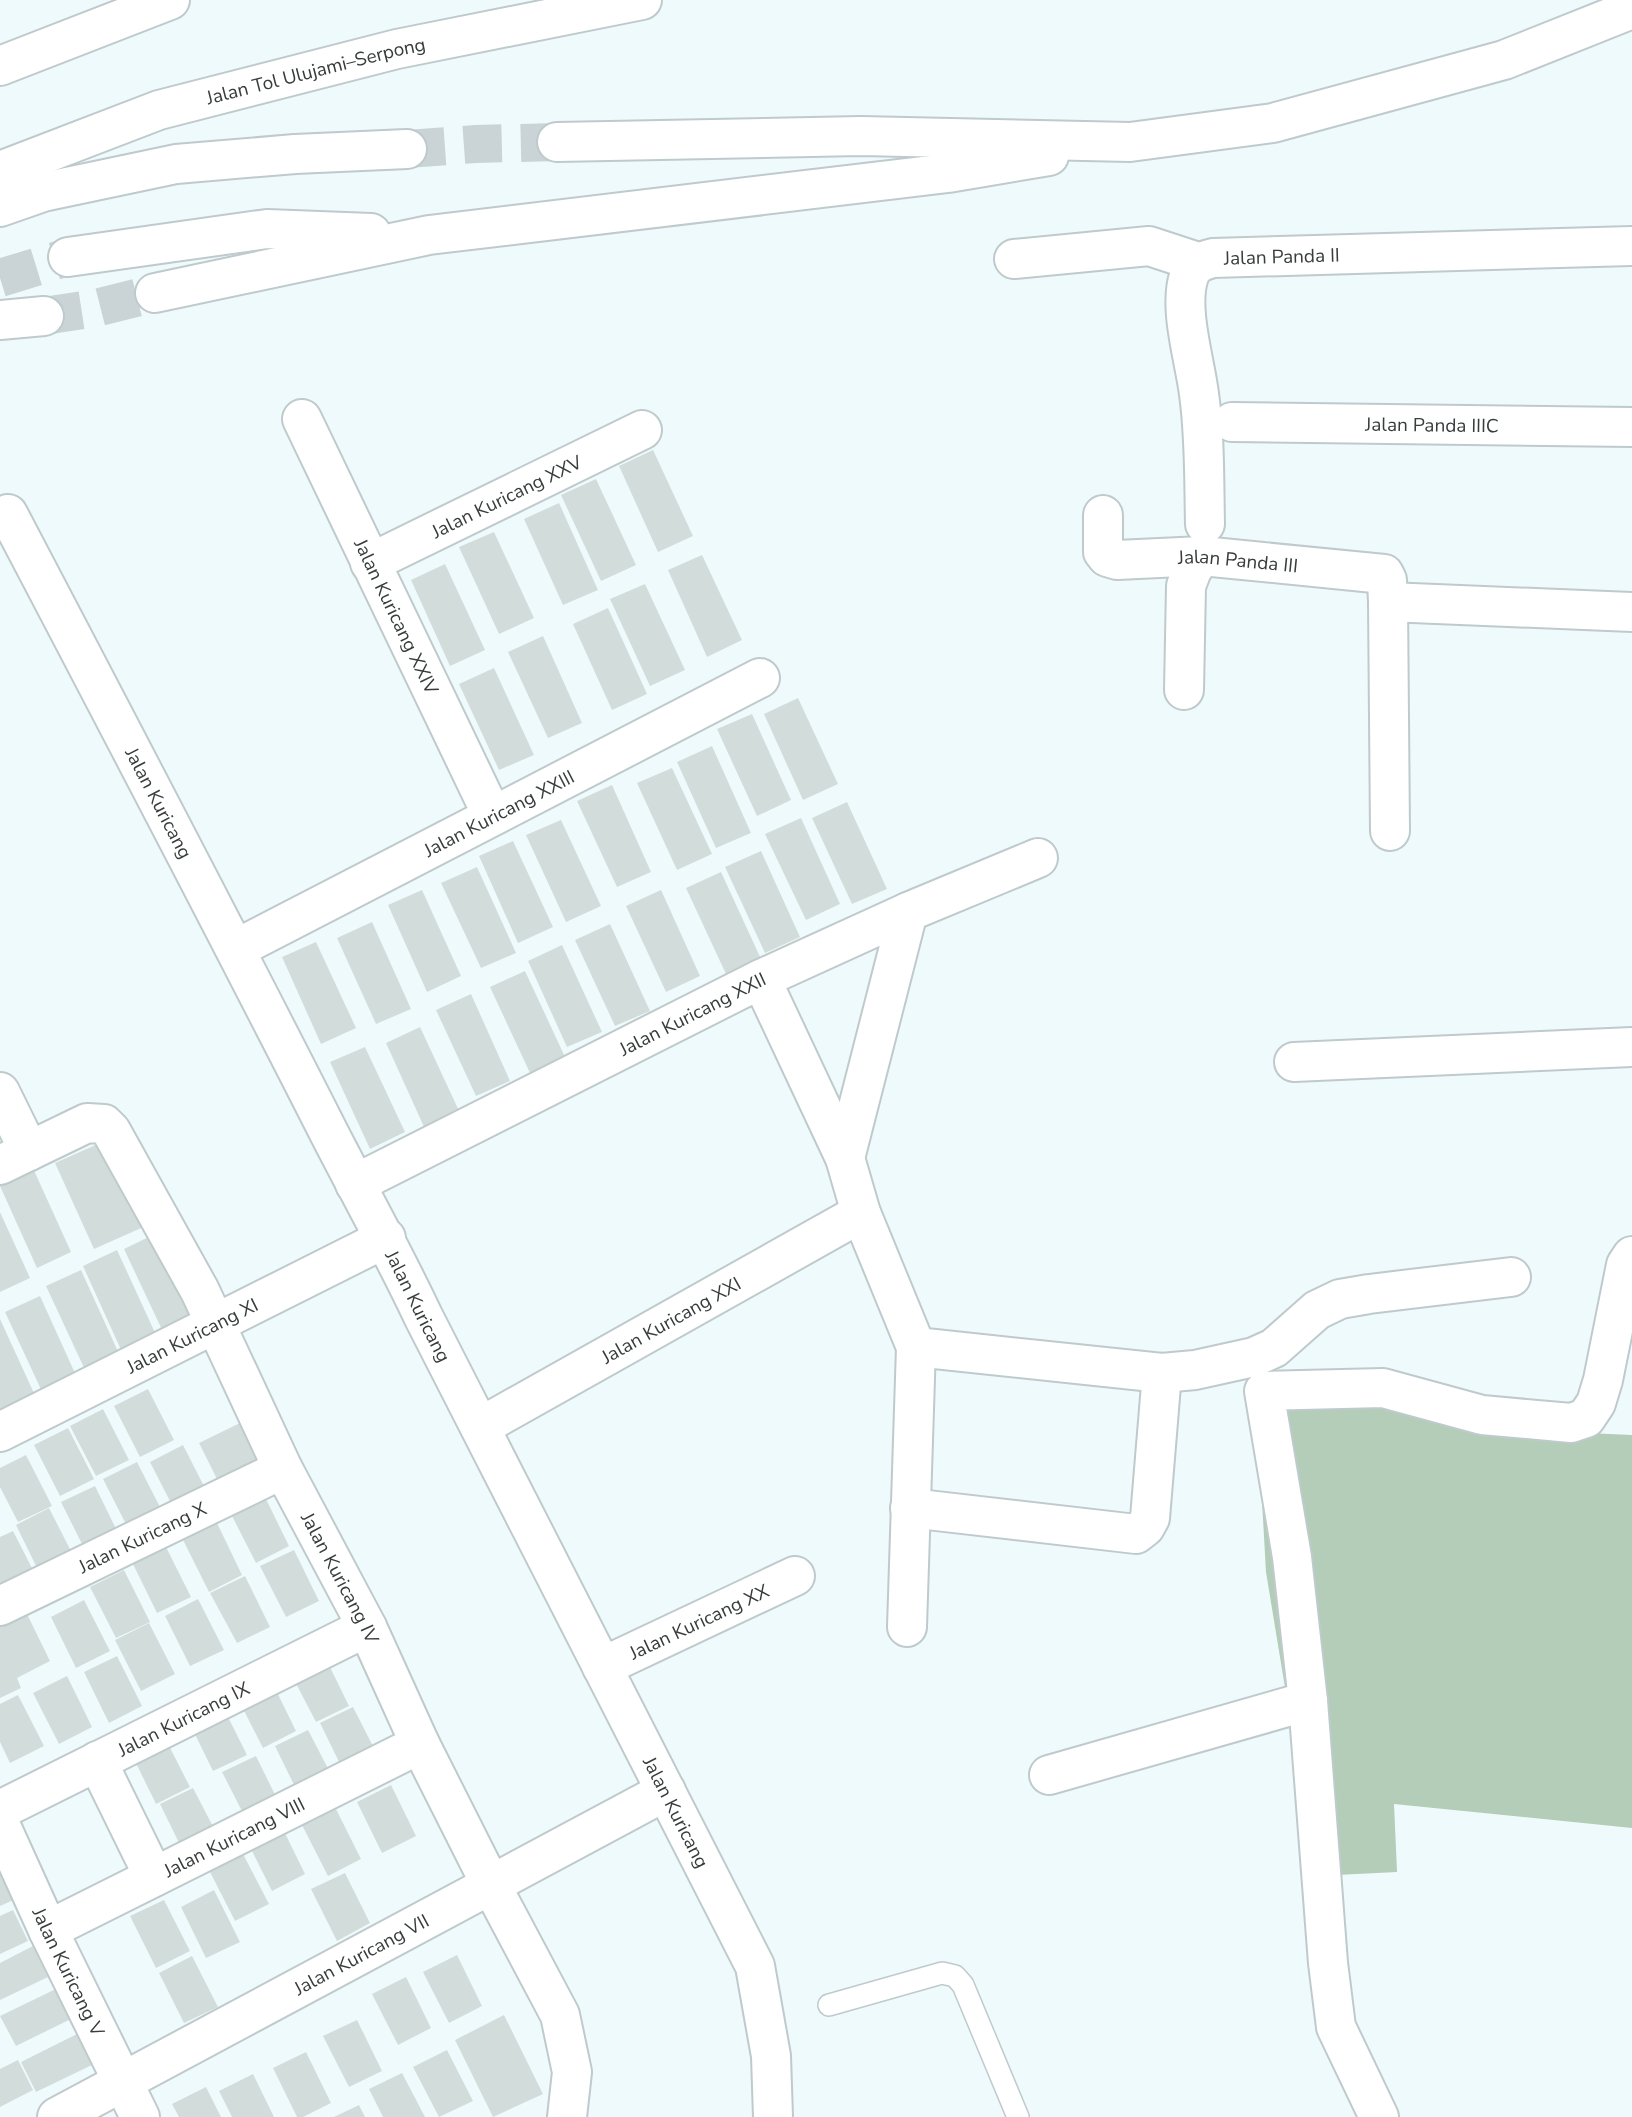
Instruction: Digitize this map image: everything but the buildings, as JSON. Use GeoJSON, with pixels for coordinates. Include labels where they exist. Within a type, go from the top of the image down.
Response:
{"type":"FeatureCollection","features":[{"type":"Feature","properties":{"kind":"main road"},"geometry":{"type":"LineString","coordinates":[[0,66],[170,0]]}},
{"type":"Feature","properties":{"kind":"main road","name":"Jalan Tol Ulujami–Serpong"},"geometry":{"type":"LineString","coordinates":[[0,171],[159,110],[397,49],[642,0]]}},
{"type":"Feature","properties":{"kind":"main road"},"geometry":{"type":"LineString","coordinates":[[155,293],[429,235],[948,173],[1130,142],[1273,123],[1504,61],[1632,9]]}},
{"type":"Feature","properties":{"kind":"main road"},"geometry":{"type":"LineString","coordinates":[[557,142],[861,136],[1130,142]]}},
{"type":"Feature","properties":{"kind":"main road"},"geometry":{"type":"LineString","coordinates":[[0,207],[43,192],[176,164],[295,154],[407,149]]}},
{"type":"Feature","properties":{"kind":"main road"},"geometry":{"type":"LineString","coordinates":[[68,257],[267,229],[429,235]]}},
{"type":"Feature","properties":{"kind":"main road","name":"Jalan Panda II"},"geometry":{"type":"LineString","coordinates":[[1203,540],[1199,394],[1189,341],[1186,294],[1189,275],[1198,262],[1213,258],[1632,246]]}},
{"type":"Feature","properties":{"kind":"main road"},"geometry":{"type":"LineString","coordinates":[[1014,259],[1149,247],[1198,262]]}},
{"type":"Feature","properties":{"kind":"main road"},"geometry":{"type":"LineString","coordinates":[[0,320],[44,316]]}},
{"type":"Feature","properties":{"kind":"main road","name":"Jalan Kuricang XXIV"},"geometry":{"type":"LineString","coordinates":[[302,419],[492,815]]}},
{"type":"Feature","properties":{"kind":"main road","name":"Jalan Panda IIIC"},"geometry":{"type":"LineString","coordinates":[[1232,422],[1632,427]]}},
{"type":"Feature","properties":{"kind":"main road","name":"Jalan Kuricang XXV"},"geometry":{"type":"LineString","coordinates":[[370,563],[642,430]]}},
{"type":"Feature","properties":{"kind":"main road","name":"Jalan Kuricang"},"geometry":{"type":"LineString","coordinates":[[8,514],[236,949],[355,1184],[386,1238],[755,1966],[771,2056],[773,2117]]}},
{"type":"Feature","properties":{"kind":"main road","name":"Jalan Panda III"},"geometry":{"type":"LineString","coordinates":[[1103,515],[1103,552],[1107,557],[1135,560],[1203,540],[1384,574],[1387,580],[1388,602],[1390,831]]}},
{"type":"Feature","properties":{"kind":"main road"},"geometry":{"type":"LineString","coordinates":[[1184,690],[1186,586],[1203,540]]}},
{"type":"Feature","properties":{"kind":"main road"},"geometry":{"type":"LineString","coordinates":[[1388,602],[1632,612]]}},
{"type":"Feature","properties":{"kind":"main road","name":"Jalan Kuricang XXIII"},"geometry":{"type":"LineString","coordinates":[[236,949],[760,678]]}},
{"type":"Feature","properties":{"kind":"main road","name":"Jalan Kuricang XXII"},"geometry":{"type":"LineString","coordinates":[[355,1184],[761,979],[908,912],[1038,858]]}},
{"type":"Feature","properties":{"kind":"main road"},"geometry":{"type":"LineString","coordinates":[[845,1158],[908,912]]}},
{"type":"Feature","properties":{"kind":"main road"},"geometry":{"type":"LineString","coordinates":[[761,979],[845,1158],[861,1213],[916,1346],[907,1627]]}},
{"type":"Feature","properties":{"kind":"main road"},"geometry":{"type":"LineString","coordinates":[[1294,1062],[1632,1047]]}},
{"type":"Feature","properties":{"kind":"main road"},"geometry":{"type":"LineString","coordinates":[[0,1092],[15,1158]]}},
{"type":"Feature","properties":{"kind":"main road","name":"Jalan Kuricang IV"},"geometry":{"type":"LineString","coordinates":[[15,1158],[87,1123],[104,1124],[111,1131],[200,1291],[283,1469],[367,1627],[420,1744],[560,2015],[572,2073],[567,2117]]}},
{"type":"Feature","properties":{"kind":"main road","name":"Jalan Kuricang XXI"},"geometry":{"type":"LineString","coordinates":[[480,1427],[861,1213]]}},
{"type":"Feature","properties":{"kind":"main road","name":"Jalan Kuricang XI"},"geometry":{"type":"LineString","coordinates":[[0,1432],[386,1238]]}},
{"type":"Feature","properties":{"kind":"main road"},"geometry":{"type":"LineString","coordinates":[[1379,2117],[1336,2027],[1328,1963],[1308,1701],[1292,1556],[1264,1391],[1382,1388],[1482,1415],[1571,1423],[1586,1418],[1596,1403],[1626,1265],[1632,1256]]}},
{"type":"Feature","properties":{"kind":"main road"},"geometry":{"type":"LineString","coordinates":[[916,1346],[1162,1373],[1195,1370],[1255,1357],[1274,1348],[1317,1310],[1340,1299],[1511,1277]]}},
{"type":"Feature","properties":{"kind":"main road"},"geometry":{"type":"LineString","coordinates":[[911,1508],[1136,1534],[1145,1527],[1150,1518],[1162,1373]]}},
{"type":"Feature","properties":{"kind":"main road","name":"Jalan Kuricang X"},"geometry":{"type":"LineString","coordinates":[[0,1606],[283,1469]]}},
{"type":"Feature","properties":{"kind":"main road","name":"Jalan Kuricang XX"},"geometry":{"type":"LineString","coordinates":[[602,1667],[794,1576]]}},
{"type":"Feature","properties":{"kind":"main road","name":"Jalan Kuricang IX"},"geometry":{"type":"LineString","coordinates":[[0,1810],[367,1627]]}},
{"type":"Feature","properties":{"kind":"main road"},"geometry":{"type":"LineString","coordinates":[[1049,1775],[1308,1701]]}},
{"type":"Feature","properties":{"kind":"main road","name":"Jalan Kuricang VIII"},"geometry":{"type":"LineString","coordinates":[[48,1930],[420,1744]]}},
{"type":"Feature","properties":{"kind":"main road"},"geometry":{"type":"LineString","coordinates":[[97,1761],[155,1877]]}},
{"type":"Feature","properties":{"kind":"main road","name":"Jalan Kuricang VII"},"geometry":{"type":"LineString","coordinates":[[57,2117],[666,1791]]}},
{"type":"Feature","properties":{"kind":"main road","name":"Jalan Kuricang V"},"geometry":{"type":"LineString","coordinates":[[0,1824],[48,1930],[140,2117]]}},
{"type":"Feature","properties":{"kind":"lane"},"geometry":{"type":"LineString","coordinates":[[829,2005],[942,1973],[955,1976],[964,1985],[1018,2117]]}},
{"type":"Feature","properties":{"kind":"green space"},"geometry":{"type":"Polygon","coordinates":[[[1399,1399],[1451,1427],[1632,1435],[1632,1828],[1394,1804],[1397,1872],[1316,1876],[1266,1572],[1259,1448],[1269,1403],[1399,1399]]]}},
{"type":"Feature","properties":{"kind":"tunnel"},"geometry":{"type":"LineString","coordinates":[[407,149],[557,142]]}},
{"type":"Feature","properties":{"kind":"tunnel"},"geometry":{"type":"LineString","coordinates":[[0,278],[68,257]]}},
{"type":"Feature","properties":{"kind":"tunnel"},"geometry":{"type":"LineString","coordinates":[[44,316],[96,308],[155,293]]}}]}
